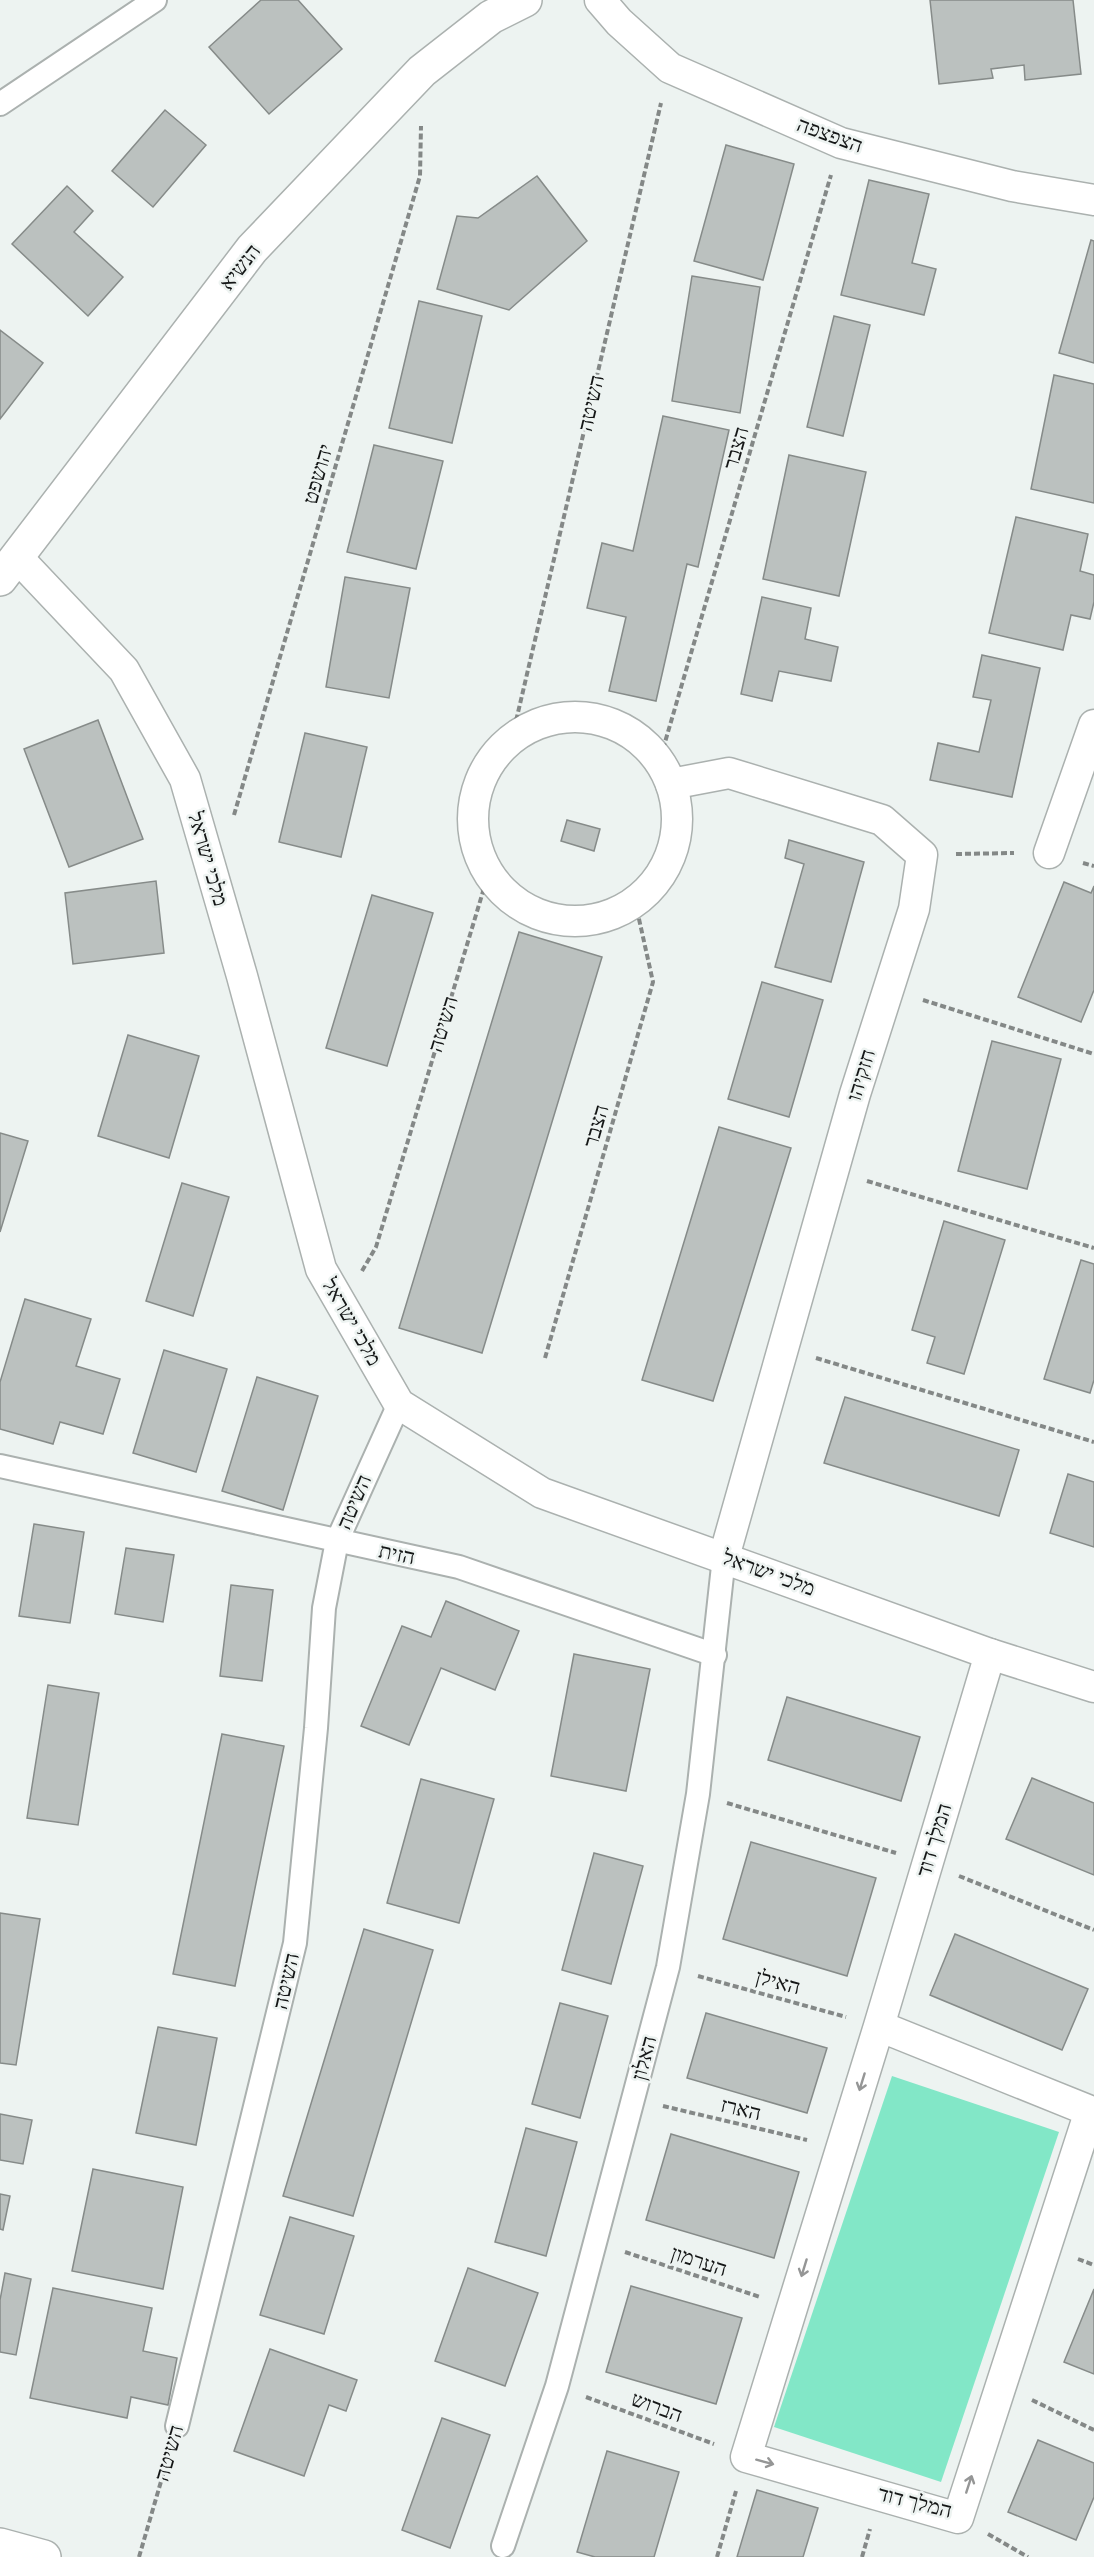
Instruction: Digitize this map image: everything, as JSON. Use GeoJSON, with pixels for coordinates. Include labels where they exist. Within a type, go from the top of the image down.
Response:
{"type":"FeatureCollection","features":[{"type":"Feature","properties":{"kind":"street"},"geometry":{"type":"LineString","coordinates":[[0,104],[155,0]]}},
{"type":"Feature","properties":{"kind":"street","name":"הנשיא"},"geometry":{"type":"LineString","coordinates":[[9,568],[252,249],[422,71],[491,17],[525,0]]}},
{"type":"Feature","properties":{"kind":"street","name":"הצפצפה"},"geometry":{"type":"LineString","coordinates":[[600,0],[619,22],[670,68],[841,142],[1012,186],[1094,200]]}},
{"type":"Feature","properties":{"kind":"street","name":"מלכי ישראל"},"geometry":{"type":"LineString","coordinates":[[9,568],[124,670],[185,779],[245,987],[321,1269],[399,1404],[542,1493],[990,1654],[1094,1686]]}},
{"type":"Feature","properties":{"kind":"street"},"geometry":{"type":"LineString","coordinates":[[574,716],[607,722],[637,737],[666,772],[677,816],[673,849],[658,878],[635,902],[606,917],[573,922],[540,916],[509,899],[488,875],[474,840],[473,802],[486,766],[512,738],[542,722],[574,716]]}},
{"type":"Feature","properties":{"kind":"street"},"geometry":{"type":"LineString","coordinates":[[1049,853],[1094,725]]}},
{"type":"Feature","properties":{"kind":"street"},"geometry":{"type":"LineString","coordinates":[[666,772],[729,772],[882,820],[922,855]]}},
{"type":"Feature","properties":{"kind":"street","name":"חזקיהו"},"geometry":{"type":"LineString","coordinates":[[724,1557],[833,1171],[914,909],[922,855]]}},
{"type":"Feature","properties":{"kind":"street","name":"השיטה"},"geometry":{"type":"LineString","coordinates":[[177,2426],[295,1943],[316,1728],[324,1608],[337,1541],[399,1404]]}},
{"type":"Feature","properties":{"kind":"street","name":"הזית"},"geometry":{"type":"LineString","coordinates":[[0,1466],[459,1567],[715,1655]]}},
{"type":"Feature","properties":{"kind":"street","name":"האלון"},"geometry":{"type":"LineString","coordinates":[[503,2546],[557,2386],[668,1968],[698,1794],[724,1557]]}},
{"type":"Feature","properties":{"kind":"street","name":"המלך דוד"},"geometry":{"type":"LineString","coordinates":[[879,2026],[1090,2112],[958,2518],[746,2457],[842,2148],[990,1654]]}},
{"type":"Feature","properties":{"kind":"street"},"geometry":{"type":"LineString","coordinates":[[0,2545],[44,2557]]}},
{"type":"Feature","properties":{"kind":"path","name":"השיטה"},"geometry":{"type":"LineString","coordinates":[[512,738],[670,68]]}},
{"type":"Feature","properties":{"kind":"path","name":"יהושפט"},"geometry":{"type":"LineString","coordinates":[[231,825],[420,176],[422,71]]}},
{"type":"Feature","properties":{"kind":"path","name":"הצבר"},"geometry":{"type":"LineString","coordinates":[[666,772],[841,142]]}},
{"type":"Feature","properties":{"kind":"path"},"geometry":{"type":"LineString","coordinates":[[922,855],[1049,853],[1094,866]]}},
{"type":"Feature","properties":{"kind":"path","name":"השיטה"},"geometry":{"type":"LineString","coordinates":[[343,1306],[376,1247],[488,875]]}},
{"type":"Feature","properties":{"kind":"path","name":"הצבר"},"geometry":{"type":"LineString","coordinates":[[545,1358],[652,982],[635,902]]}},
{"type":"Feature","properties":{"kind":"path"},"geometry":{"type":"LineString","coordinates":[[888,989],[1094,1054]]}},
{"type":"Feature","properties":{"kind":"path"},"geometry":{"type":"LineString","coordinates":[[833,1171],[1094,1248]]}},
{"type":"Feature","properties":{"kind":"path"},"geometry":{"type":"LineString","coordinates":[[784,1348],[1094,1442]]}},
{"type":"Feature","properties":{"kind":"path","name":"האילן"},"geometry":{"type":"LineString","coordinates":[[668,1968],[879,2026]]}},
{"type":"Feature","properties":{"kind":"path","name":"הארז"},"geometry":{"type":"LineString","coordinates":[[633,2099],[842,2148]]}},
{"type":"Feature","properties":{"kind":"path","name":"הערמון"},"geometry":{"type":"LineString","coordinates":[[596,2242],[792,2308]]}},
{"type":"Feature","properties":{"kind":"path","name":"הברוש"},"geometry":{"type":"LineString","coordinates":[[557,2386],[746,2457]]}},
{"type":"Feature","properties":{"kind":"path"},"geometry":{"type":"LineString","coordinates":[[1001,2386],[1094,2430]]}},
{"type":"Feature","properties":{"kind":"path","name":"השיטה"},"geometry":{"type":"LineString","coordinates":[[139,2557],[177,2426]]}},
{"type":"Feature","properties":{"kind":"path"},"geometry":{"type":"LineString","coordinates":[[717,2557],[746,2457]]}},
{"type":"Feature","properties":{"kind":"path"},"geometry":{"type":"LineString","coordinates":[[958,2518],[1028,2557]]}},
{"type":"Feature","properties":{"kind":"green space"},"geometry":{"type":"Polygon","coordinates":[[[892,2076],[1059,2132],[941,2482],[774,2427],[892,2076]]]}},
{"type":"Feature","properties":{"kind":"building"},"geometry":{"type":"Polygon","coordinates":[[[261,0],[298,0],[342,49],[269,114],[209,47],[261,0]]]}},
{"type":"Feature","properties":{"kind":"building"},"geometry":{"type":"Polygon","coordinates":[[[930,0],[1073,0],[1081,74],[1025,80],[1024,65],[991,69],[993,78],[939,84],[930,0]]]}},
{"type":"Feature","properties":{"kind":"building"},"geometry":{"type":"Polygon","coordinates":[[[165,110],[206,145],[153,207],[112,171],[165,110]]]}},
{"type":"Feature","properties":{"kind":"building"},"geometry":{"type":"Polygon","coordinates":[[[726,145],[794,164],[763,280],[694,261],[726,145]]]}},
{"type":"Feature","properties":{"kind":"building"},"geometry":{"type":"Polygon","coordinates":[[[537,176],[587,241],[509,310],[437,289],[457,216],[478,218],[537,176]]]}},
{"type":"Feature","properties":{"kind":"building"},"geometry":{"type":"Polygon","coordinates":[[[869,180],[929,194],[912,263],[936,269],[924,315],[841,295],[869,180]]]}},
{"type":"Feature","properties":{"kind":"building"},"geometry":{"type":"Polygon","coordinates":[[[67,186],[93,211],[74,232],[123,277],[88,316],[12,244],[67,186]]]}},
{"type":"Feature","properties":{"kind":"building"},"geometry":{"type":"Polygon","coordinates":[[[1091,240],[1094,241],[1094,363],[1059,353],[1091,240]]]}},
{"type":"Feature","properties":{"kind":"building"},"geometry":{"type":"Polygon","coordinates":[[[692,276],[760,287],[740,413],[672,401],[692,276]]]}},
{"type":"Feature","properties":{"kind":"building"},"geometry":{"type":"Polygon","coordinates":[[[419,301],[482,316],[452,443],[389,428],[419,301]]]}},
{"type":"Feature","properties":{"kind":"building"},"geometry":{"type":"Polygon","coordinates":[[[834,316],[870,325],[843,436],[807,427],[834,316]]]}},
{"type":"Feature","properties":{"kind":"building"},"geometry":{"type":"Polygon","coordinates":[[[0,330],[43,363],[0,419],[0,330]]]}},
{"type":"Feature","properties":{"kind":"building"},"geometry":{"type":"Polygon","coordinates":[[[1054,375],[1094,384],[1094,503],[1031,489],[1054,375]]]}},
{"type":"Feature","properties":{"kind":"building"},"geometry":{"type":"Polygon","coordinates":[[[663,416],[729,430],[698,567],[687,564],[656,701],[609,691],[626,617],[587,608],[602,543],[633,551],[663,416]]]}},
{"type":"Feature","properties":{"kind":"building"},"geometry":{"type":"Polygon","coordinates":[[[374,445],[443,461],[416,569],[347,552],[374,445]]]}},
{"type":"Feature","properties":{"kind":"building"},"geometry":{"type":"Polygon","coordinates":[[[789,455],[866,472],[839,596],[763,579],[789,455]]]}},
{"type":"Feature","properties":{"kind":"building"},"geometry":{"type":"Polygon","coordinates":[[[1016,517],[1088,534],[1080,571],[1094,575],[1094,602],[1090,619],[1071,615],[1063,650],[989,633],[1016,517]]]}},
{"type":"Feature","properties":{"kind":"building"},"geometry":{"type":"Polygon","coordinates":[[[345,577],[410,588],[389,698],[326,687],[345,577]]]}},
{"type":"Feature","properties":{"kind":"building"},"geometry":{"type":"Polygon","coordinates":[[[762,597],[811,608],[805,639],[838,647],[831,681],[779,671],[772,701],[741,694],[762,597]]]}},
{"type":"Feature","properties":{"kind":"building"},"geometry":{"type":"Polygon","coordinates":[[[982,655],[1040,668],[1012,797],[930,780],[938,743],[979,752],[991,700],[973,697],[982,655]]]}},
{"type":"Feature","properties":{"kind":"building"},"geometry":{"type":"Polygon","coordinates":[[[98,720],[143,839],[69,867],[24,749],[98,720]]]}},
{"type":"Feature","properties":{"kind":"building"},"geometry":{"type":"Polygon","coordinates":[[[305,733],[367,747],[341,857],[279,842],[305,733]]]}},
{"type":"Feature","properties":{"kind":"building"},"geometry":{"type":"Polygon","coordinates":[[[567,820],[600,829],[594,851],[561,841],[567,820]]]}},
{"type":"Feature","properties":{"kind":"building"},"geometry":{"type":"Polygon","coordinates":[[[789,840],[864,862],[831,982],[775,967],[804,864],[785,858],[789,840]]]}},
{"type":"Feature","properties":{"kind":"building"},"geometry":{"type":"Polygon","coordinates":[[[156,881],[164,953],[73,964],[65,893],[156,881]]]}},
{"type":"Feature","properties":{"kind":"building"},"geometry":{"type":"Polygon","coordinates":[[[1064,882],[1091,893],[1094,886],[1094,990],[1081,1022],[1018,997],[1064,882]]]}},
{"type":"Feature","properties":{"kind":"building"},"geometry":{"type":"Polygon","coordinates":[[[372,895],[433,913],[387,1066],[326,1048],[372,895]]]}},
{"type":"Feature","properties":{"kind":"building"},"geometry":{"type":"Polygon","coordinates":[[[519,932],[602,957],[482,1353],[399,1328],[519,932]]]}},
{"type":"Feature","properties":{"kind":"building"},"geometry":{"type":"Polygon","coordinates":[[[762,982],[823,1000],[789,1117],[728,1099],[762,982]]]}},
{"type":"Feature","properties":{"kind":"building"},"geometry":{"type":"Polygon","coordinates":[[[128,1035],[199,1056],[169,1158],[98,1136],[128,1035]]]}},
{"type":"Feature","properties":{"kind":"building"},"geometry":{"type":"Polygon","coordinates":[[[992,1041],[1061,1059],[1027,1189],[958,1171],[992,1041]]]}},
{"type":"Feature","properties":{"kind":"building"},"geometry":{"type":"Polygon","coordinates":[[[719,1127],[791,1148],[713,1401],[642,1380],[719,1127]]]}},
{"type":"Feature","properties":{"kind":"building"},"geometry":{"type":"Polygon","coordinates":[[[0,1133],[28,1141],[0,1232],[0,1133]]]}},
{"type":"Feature","properties":{"kind":"building"},"geometry":{"type":"Polygon","coordinates":[[[182,1183],[229,1197],[193,1316],[146,1301],[182,1183]]]}},
{"type":"Feature","properties":{"kind":"building"},"geometry":{"type":"Polygon","coordinates":[[[944,1221],[1005,1240],[964,1374],[927,1363],[935,1337],[912,1330],[944,1221]]]}},
{"type":"Feature","properties":{"kind":"building"},"geometry":{"type":"Polygon","coordinates":[[[1081,1260],[1094,1264],[1094,1380],[1090,1393],[1044,1379],[1081,1260]]]}},
{"type":"Feature","properties":{"kind":"building"},"geometry":{"type":"Polygon","coordinates":[[[25,1299],[91,1319],[76,1366],[120,1379],[103,1434],[60,1422],[53,1444],[0,1429],[0,1382],[25,1299]]]}},
{"type":"Feature","properties":{"kind":"building"},"geometry":{"type":"Polygon","coordinates":[[[164,1350],[227,1369],[196,1472],[133,1453],[164,1350]]]}},
{"type":"Feature","properties":{"kind":"building"},"geometry":{"type":"Polygon","coordinates":[[[257,1377],[318,1396],[283,1510],[222,1491],[257,1377]]]}},
{"type":"Feature","properties":{"kind":"building"},"geometry":{"type":"Polygon","coordinates":[[[845,1397],[1019,1450],[999,1516],[824,1463],[845,1397]]]}},
{"type":"Feature","properties":{"kind":"building"},"geometry":{"type":"Polygon","coordinates":[[[1068,1474],[1094,1482],[1094,1547],[1050,1533],[1068,1474]]]}},
{"type":"Feature","properties":{"kind":"building"},"geometry":{"type":"Polygon","coordinates":[[[34,1524],[84,1532],[70,1623],[19,1616],[34,1524]]]}},
{"type":"Feature","properties":{"kind":"building"},"geometry":{"type":"Polygon","coordinates":[[[126,1548],[174,1555],[163,1622],[115,1614],[126,1548]]]}},
{"type":"Feature","properties":{"kind":"building"},"geometry":{"type":"Polygon","coordinates":[[[231,1585],[273,1590],[262,1681],[220,1676],[231,1585]]]}},
{"type":"Feature","properties":{"kind":"building"},"geometry":{"type":"Polygon","coordinates":[[[446,1601],[519,1631],[495,1690],[441,1668],[409,1745],[361,1726],[402,1626],[431,1637],[446,1601]]]}},
{"type":"Feature","properties":{"kind":"building"},"geometry":{"type":"Polygon","coordinates":[[[574,1654],[650,1669],[626,1791],[551,1776],[574,1654]]]}},
{"type":"Feature","properties":{"kind":"building"},"geometry":{"type":"Polygon","coordinates":[[[48,1685],[99,1693],[78,1825],[27,1818],[48,1685]]]}},
{"type":"Feature","properties":{"kind":"building"},"geometry":{"type":"Polygon","coordinates":[[[787,1697],[920,1737],[901,1801],[768,1760],[787,1697]]]}},
{"type":"Feature","properties":{"kind":"building"},"geometry":{"type":"Polygon","coordinates":[[[222,1734],[284,1746],[235,1986],[173,1974],[222,1734]]]}},
{"type":"Feature","properties":{"kind":"building"},"geometry":{"type":"Polygon","coordinates":[[[1032,1778],[1094,1803],[1094,1875],[1006,1839],[1032,1778]]]}},
{"type":"Feature","properties":{"kind":"building"},"geometry":{"type":"Polygon","coordinates":[[[421,1779],[494,1799],[459,1923],[387,1903],[421,1779]]]}},
{"type":"Feature","properties":{"kind":"building"},"geometry":{"type":"Polygon","coordinates":[[[751,1842],[876,1878],[847,1976],[723,1939],[751,1842]]]}},
{"type":"Feature","properties":{"kind":"building"},"geometry":{"type":"Polygon","coordinates":[[[594,1853],[643,1866],[611,1984],[562,1970],[594,1853]]]}},
{"type":"Feature","properties":{"kind":"building"},"geometry":{"type":"Polygon","coordinates":[[[0,1913],[40,1919],[16,2065],[0,2063],[0,1913]]]}},
{"type":"Feature","properties":{"kind":"building"},"geometry":{"type":"Polygon","coordinates":[[[364,1929],[433,1950],[353,2216],[283,2196],[364,1929]]]}},
{"type":"Feature","properties":{"kind":"building"},"geometry":{"type":"Polygon","coordinates":[[[955,1934],[1088,1989],[1062,2050],[930,1995],[955,1934]]]}},
{"type":"Feature","properties":{"kind":"building"},"geometry":{"type":"Polygon","coordinates":[[[560,2003],[608,2016],[580,2118],[532,2104],[560,2003]]]}},
{"type":"Feature","properties":{"kind":"building"},"geometry":{"type":"Polygon","coordinates":[[[706,2013],[827,2048],[807,2113],[687,2078],[706,2013]]]}},
{"type":"Feature","properties":{"kind":"building"},"geometry":{"type":"Polygon","coordinates":[[[158,2027],[217,2038],[196,2145],[136,2133],[158,2027]]]}},
{"type":"Feature","properties":{"kind":"building"},"geometry":{"type":"Polygon","coordinates":[[[0,2114],[32,2120],[23,2164],[0,2160],[0,2114]]]}},
{"type":"Feature","properties":{"kind":"building"},"geometry":{"type":"Polygon","coordinates":[[[526,2128],[577,2142],[546,2256],[495,2242],[526,2128]]]}},
{"type":"Feature","properties":{"kind":"building"},"geometry":{"type":"Polygon","coordinates":[[[671,2134],[799,2172],[774,2258],[646,2220],[671,2134]]]}},
{"type":"Feature","properties":{"kind":"building"},"geometry":{"type":"Polygon","coordinates":[[[93,2169],[183,2187],[163,2289],[72,2271],[93,2169]]]}},
{"type":"Feature","properties":{"kind":"building"},"geometry":{"type":"Polygon","coordinates":[[[0,2194],[10,2196],[3,2230],[0,2229],[0,2194]]]}},
{"type":"Feature","properties":{"kind":"building"},"geometry":{"type":"Polygon","coordinates":[[[290,2217],[354,2236],[324,2334],[260,2315],[290,2217]]]}},
{"type":"Feature","properties":{"kind":"building"},"geometry":{"type":"Polygon","coordinates":[[[468,2268],[538,2293],[505,2386],[435,2361],[468,2268]]]}},
{"type":"Feature","properties":{"kind":"building"},"geometry":{"type":"Polygon","coordinates":[[[5,2273],[31,2279],[16,2355],[0,2352],[0,2300],[5,2273]]]}},
{"type":"Feature","properties":{"kind":"building"},"geometry":{"type":"Polygon","coordinates":[[[631,2286],[742,2318],[716,2404],[606,2372],[631,2286]]]}},
{"type":"Feature","properties":{"kind":"building"},"geometry":{"type":"Polygon","coordinates":[[[53,2288],[152,2308],[143,2351],[177,2358],[168,2405],[131,2397],[127,2418],[30,2398],[53,2288]]]}},
{"type":"Feature","properties":{"kind":"building"},"geometry":{"type":"Polygon","coordinates":[[[1094,2289],[1094,2374],[1064,2362],[1094,2289]]]}},
{"type":"Feature","properties":{"kind":"building"},"geometry":{"type":"Polygon","coordinates":[[[270,2349],[357,2380],[346,2411],[329,2405],[304,2476],[234,2451],[270,2349]]]}},
{"type":"Feature","properties":{"kind":"building"},"geometry":{"type":"Polygon","coordinates":[[[442,2418],[490,2435],[450,2548],[402,2530],[442,2418]]]}},
{"type":"Feature","properties":{"kind":"building"},"geometry":{"type":"Polygon","coordinates":[[[1038,2440],[1094,2463],[1094,2497],[1076,2540],[1008,2512],[1038,2440]]]}},
{"type":"Feature","properties":{"kind":"building"},"geometry":{"type":"Polygon","coordinates":[[[607,2451],[679,2472],[654,2557],[595,2557],[577,2552],[607,2451]]]}},
{"type":"Feature","properties":{"kind":"building"},"geometry":{"type":"Polygon","coordinates":[[[757,2490],[818,2508],[803,2557],[737,2557],[757,2490]]]}}]}
